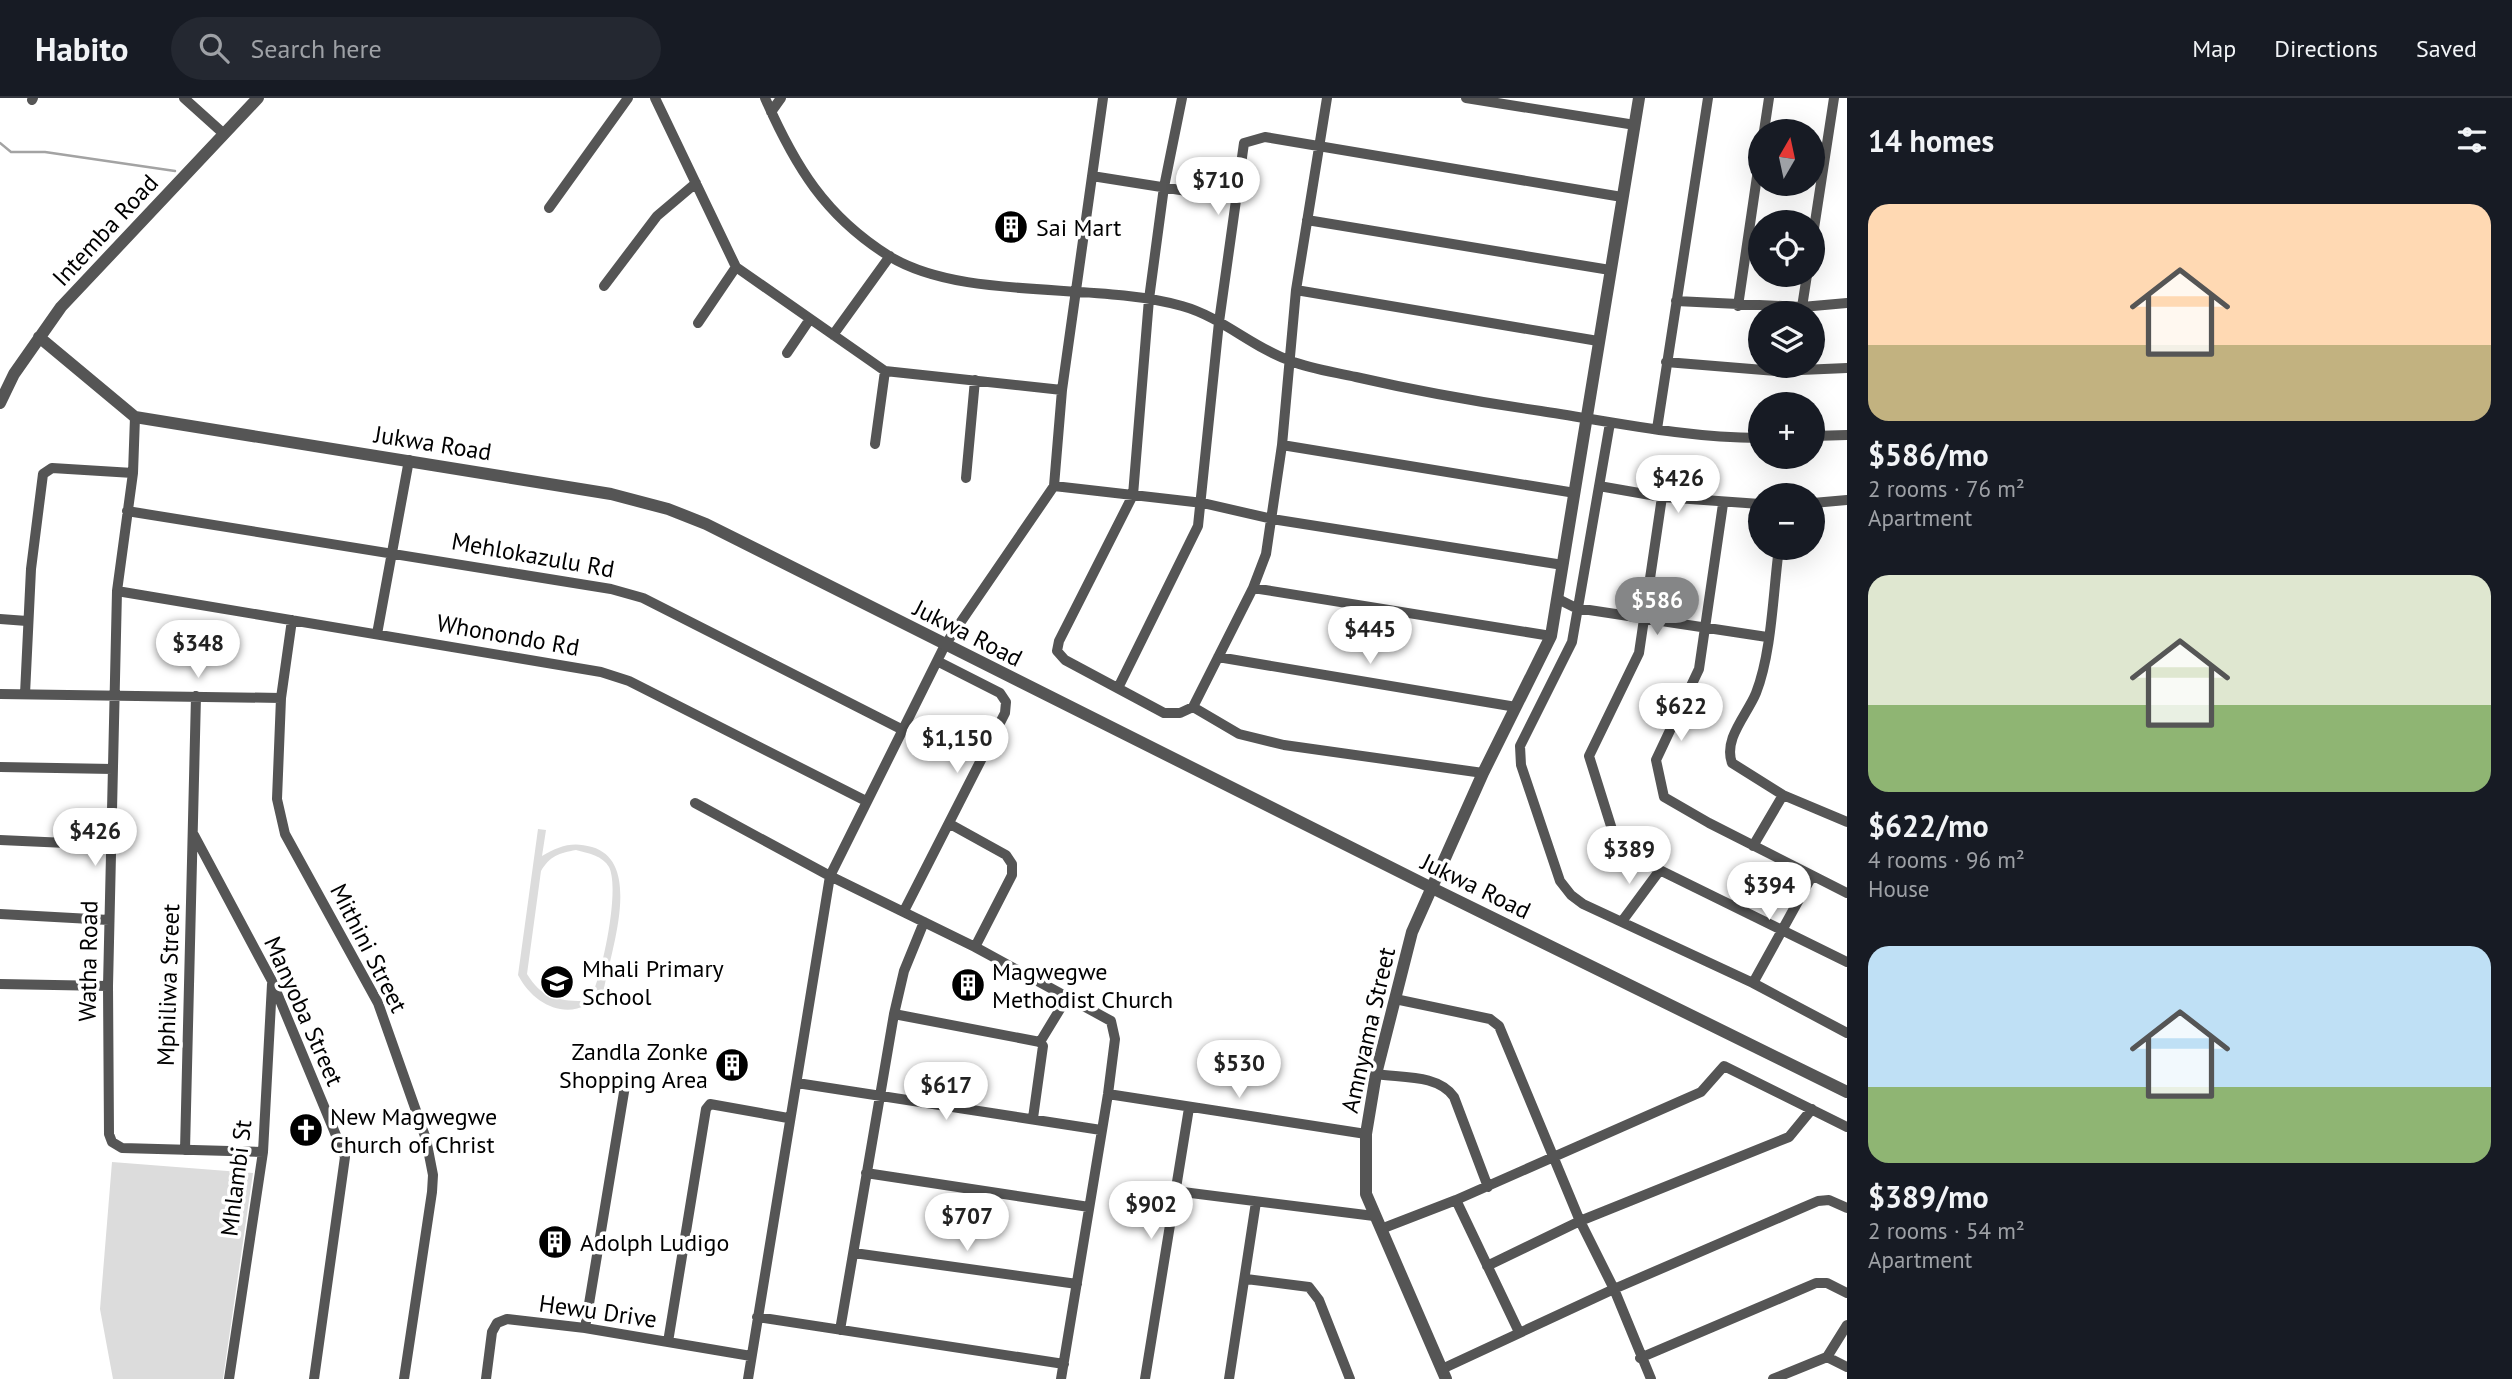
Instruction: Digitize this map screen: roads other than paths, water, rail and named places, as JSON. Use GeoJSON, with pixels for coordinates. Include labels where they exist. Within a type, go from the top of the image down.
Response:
{"type":"FeatureCollection","features":[{"type":"Feature","properties":{"kind":"street"},"geometry":{"type":"LineString","coordinates":[[184,98],[224,134]]}},
{"type":"Feature","properties":{"kind":"street","name":"Intemba Road"},"geometry":{"type":"LineString","coordinates":[[0,402],[14,374],[61,307],[258,98]]}},
{"type":"Feature","properties":{"kind":"street"},"geometry":{"type":"LineString","coordinates":[[549,208],[628,98]]}},
{"type":"Feature","properties":{"kind":"street"},"geometry":{"type":"LineString","coordinates":[[655,98],[736,267],[885,371],[1062,390]]}},
{"type":"Feature","properties":{"kind":"street"},"geometry":{"type":"LineString","coordinates":[[765,98],[794,156],[830,210],[890,256],[908,266],[953,280],[1075,290],[1182,306],[1219,322],[1290,361],[1434,395],[1705,436],[1748,438]]}},
{"type":"Feature","properties":{"kind":"street"},"geometry":{"type":"LineString","coordinates":[[771,112],[781,98]]}},
{"type":"Feature","properties":{"kind":"street"},"geometry":{"type":"LineString","coordinates":[[748,1379],[788,1118],[797,1083],[830,876],[945,645],[1054,486],[1062,390],[1102,98]]}},
{"type":"Feature","properties":{"kind":"street"},"geometry":{"type":"LineString","coordinates":[[1182,98],[1164,187],[1149,299],[1133,495],[1059,641],[1057,651],[1065,660],[1164,713],[1180,713],[1193,707],[1254,588],[1266,554],[1282,445],[1296,290],[1327,98]]}},
{"type":"Feature","properties":{"kind":"street"},"geometry":{"type":"LineString","coordinates":[[1466,98],[1635,125]]}},
{"type":"Feature","properties":{"kind":"street","name":"Amnyama Street"},"geometry":{"type":"LineString","coordinates":[[1444,1374],[1366,1194],[1366,1134],[1376,1074],[1412,932],[1483,773],[1551,636],[1639,98]]}},
{"type":"Feature","properties":{"kind":"street"},"geometry":{"type":"LineString","coordinates":[[1657,429],[1708,98]]}},
{"type":"Feature","properties":{"kind":"street"},"geometry":{"type":"LineString","coordinates":[[1766,119],[1769,98]]}},
{"type":"Feature","properties":{"kind":"street"},"geometry":{"type":"LineString","coordinates":[[1817,210],[1834,98]]}},
{"type":"Feature","properties":{"kind":"street"},"geometry":{"type":"LineString","coordinates":[[1118,688],[1191,545],[1203,503],[1219,322],[1244,143],[1265,137],[1622,197]]}},
{"type":"Feature","properties":{"kind":"street"},"geometry":{"type":"LineString","coordinates":[[1091,176],[1237,199]]}},
{"type":"Feature","properties":{"kind":"street"},"geometry":{"type":"LineString","coordinates":[[604,286],[657,216],[696,183]]}},
{"type":"Feature","properties":{"kind":"street"},"geometry":{"type":"LineString","coordinates":[[1738,306],[1754,196]]}},
{"type":"Feature","properties":{"kind":"street"},"geometry":{"type":"LineString","coordinates":[[1307,220],[1610,270]]}},
{"type":"Feature","properties":{"kind":"street"},"geometry":{"type":"LineString","coordinates":[[834,335],[890,256]]}},
{"type":"Feature","properties":{"kind":"street"},"geometry":{"type":"LineString","coordinates":[[698,323],[736,267]]}},
{"type":"Feature","properties":{"kind":"street"},"geometry":{"type":"LineString","coordinates":[[1296,290],[1598,341]]}},
{"type":"Feature","properties":{"kind":"street"},"geometry":{"type":"LineString","coordinates":[[1676,301],[1748,306]]}},
{"type":"Feature","properties":{"kind":"street"},"geometry":{"type":"LineString","coordinates":[[1825,305],[1847,303]]}},
{"type":"Feature","properties":{"kind":"street"},"geometry":{"type":"LineString","coordinates":[[788,353],[810,319]]}},
{"type":"Feature","properties":{"kind":"street"},"geometry":{"type":"LineString","coordinates":[[38,337],[135,417]]}},
{"type":"Feature","properties":{"kind":"street"},"geometry":{"type":"LineString","coordinates":[[1667,362],[1776,371],[1847,368]]}},
{"type":"Feature","properties":{"kind":"street"},"geometry":{"type":"LineString","coordinates":[[875,444],[885,371]]}},
{"type":"Feature","properties":{"kind":"street"},"geometry":{"type":"LineString","coordinates":[[966,478],[975,380]]}},
{"type":"Feature","properties":{"kind":"street","name":"Jukwa Road"},"geometry":{"type":"LineString","coordinates":[[135,417],[611,494],[668,509],[706,524],[1430,887],[1847,1091]]}},
{"type":"Feature","properties":{"kind":"street","name":"Watha Road"},"geometry":{"type":"LineString","coordinates":[[135,417],[132,473],[117,591],[108,986],[109,1135],[112,1142],[122,1148],[264,1152]]}},
{"type":"Feature","properties":{"kind":"street"},"geometry":{"type":"LineString","coordinates":[[1610,423],[1572,642],[1523,738],[1521,765],[1560,881],[1583,904],[1623,920],[1753,983],[1847,1033]]}},
{"type":"Feature","properties":{"kind":"street"},"geometry":{"type":"LineString","coordinates":[[1825,436],[1847,435]]}},
{"type":"Feature","properties":{"kind":"street"},"geometry":{"type":"LineString","coordinates":[[1282,445],[1575,493]]}},
{"type":"Feature","properties":{"kind":"street"},"geometry":{"type":"LineString","coordinates":[[377,634],[409,460]]}},
{"type":"Feature","properties":{"kind":"street"},"geometry":{"type":"LineString","coordinates":[[25,694],[27,621],[43,474],[52,468],[132,473]]}},
{"type":"Feature","properties":{"kind":"street"},"geometry":{"type":"LineString","coordinates":[[1054,486],[1203,503],[1272,519],[1563,565]]}},
{"type":"Feature","properties":{"kind":"street"},"geometry":{"type":"LineString","coordinates":[[1599,486],[1662,497],[1748,505]]}},
{"type":"Feature","properties":{"kind":"street"},"geometry":{"type":"LineString","coordinates":[[1662,497],[1638,656],[1590,751],[1589,762],[1618,845],[1625,853],[1847,962]]}},
{"type":"Feature","properties":{"kind":"street"},"geometry":{"type":"LineString","coordinates":[[1825,502],[1847,500]]}},
{"type":"Feature","properties":{"kind":"street"},"geometry":{"type":"LineString","coordinates":[[1723,504],[1699,668],[1657,757],[1656,767],[1665,799],[1847,893]]}},
{"type":"Feature","properties":{"kind":"street","name":"Mehlokazulu Rd"},"geometry":{"type":"LineString","coordinates":[[127,511],[393,551],[611,589],[643,598],[903,730]]}},
{"type":"Feature","properties":{"kind":"street"},"geometry":{"type":"LineString","coordinates":[[1777,560],[1756,692],[1731,743],[1731,763],[1783,796],[1847,822]]}},
{"type":"Feature","properties":{"kind":"street"},"geometry":{"type":"LineString","coordinates":[[1254,588],[1551,636]]}},
{"type":"Feature","properties":{"kind":"street","name":"Whonondo Rd"},"geometry":{"type":"LineString","coordinates":[[117,591],[601,672],[629,681],[866,801]]}},
{"type":"Feature","properties":{"kind":"street"},"geometry":{"type":"LineString","coordinates":[[1558,599],[1576,608],[1767,637]]}},
{"type":"Feature","properties":{"kind":"street"},"geometry":{"type":"LineString","coordinates":[[0,619],[27,621]]}},
{"type":"Feature","properties":{"kind":"street","name":"Mithini Street"},"geometry":{"type":"LineString","coordinates":[[292,620],[281,698],[277,799],[285,834],[378,1003],[426,1139],[431,1163],[432,1192],[404,1379]]}},
{"type":"Feature","properties":{"kind":"street"},"geometry":{"type":"LineString","coordinates":[[1218,657],[1516,707]]}},
{"type":"Feature","properties":{"kind":"street"},"geometry":{"type":"LineString","coordinates":[[904,911],[1006,713],[1006,702],[1000,693],[937,661]]}},
{"type":"Feature","properties":{"kind":"street"},"geometry":{"type":"LineString","coordinates":[[0,694],[281,698]]}},
{"type":"Feature","properties":{"kind":"street","name":"Mphiliwa Street"},"geometry":{"type":"LineString","coordinates":[[184,1150],[196,696]]}},
{"type":"Feature","properties":{"kind":"street"},"geometry":{"type":"LineString","coordinates":[[1193,707],[1239,734],[1284,745],[1483,773]]}},
{"type":"Feature","properties":{"kind":"street"},"geometry":{"type":"LineString","coordinates":[[0,768],[113,769]]}},
{"type":"Feature","properties":{"kind":"street"},"geometry":{"type":"LineString","coordinates":[[1753,846],[1783,796]]}},
{"type":"Feature","properties":{"kind":"street"},"geometry":{"type":"LineString","coordinates":[[695,803],[830,876],[975,947],[1111,1021],[1115,1039],[1108,1094],[1061,1379]]}},
{"type":"Feature","properties":{"kind":"street"},"geometry":{"type":"LineString","coordinates":[[950,824],[1006,855],[1012,864],[1012,875],[975,947]]}},
{"type":"Feature","properties":{"kind":"street","name":"Manyoba Street"},"geometry":{"type":"LineString","coordinates":[[194,835],[272,981],[345,1157],[314,1379]]}},
{"type":"Feature","properties":{"kind":"street"},"geometry":{"type":"LineString","coordinates":[[0,840],[111,845]]}},
{"type":"Feature","properties":{"kind":"street"},"geometry":{"type":"LineString","coordinates":[[1623,920],[1660,870]]}},
{"type":"Feature","properties":{"kind":"street"},"geometry":{"type":"LineString","coordinates":[[1753,983],[1812,876]]}},
{"type":"Feature","properties":{"kind":"street"},"geometry":{"type":"LineString","coordinates":[[0,915],[109,920]]}},
{"type":"Feature","properties":{"kind":"street"},"geometry":{"type":"LineString","coordinates":[[840,1330],[894,1014],[904,971],[924,922]]}},
{"type":"Feature","properties":{"kind":"street","name":"Mhlambi St"},"geometry":{"type":"LineString","coordinates":[[229,1379],[264,1152],[272,981]]}},
{"type":"Feature","properties":{"kind":"street"},"geometry":{"type":"LineString","coordinates":[[0,984],[108,986]]}},
{"type":"Feature","properties":{"kind":"street"},"geometry":{"type":"LineString","coordinates":[[1040,1042],[1068,996]]}},
{"type":"Feature","properties":{"kind":"street"},"geometry":{"type":"LineString","coordinates":[[1395,999],[1497,1023],[1580,1221],[1614,1289],[1640,1358],[1651,1379]]}},
{"type":"Feature","properties":{"kind":"street"},"geometry":{"type":"LineString","coordinates":[[894,1014],[1040,1042],[1044,1046],[1033,1118]]}},
{"type":"Feature","properties":{"kind":"street"},"geometry":{"type":"LineString","coordinates":[[1381,1229],[1488,1187],[1701,1092],[1724,1066],[1847,1127]]}},
{"type":"Feature","properties":{"kind":"street"},"geometry":{"type":"LineString","coordinates":[[1376,1074],[1436,1082],[1448,1088],[1454,1097],[1488,1187]]}},
{"type":"Feature","properties":{"kind":"street"},"geometry":{"type":"LineString","coordinates":[[797,1083],[1101,1130]]}},
{"type":"Feature","properties":{"kind":"street"},"geometry":{"type":"LineString","coordinates":[[586,1328],[625,1086]]}},
{"type":"Feature","properties":{"kind":"street"},"geometry":{"type":"LineString","coordinates":[[1108,1094],[1366,1134]]}},
{"type":"Feature","properties":{"kind":"street"},"geometry":{"type":"LineString","coordinates":[[668,1342],[706,1109],[710,1104],[788,1118]]}},
{"type":"Feature","properties":{"kind":"street"},"geometry":{"type":"LineString","coordinates":[[1144,1379],[1189,1108]]}},
{"type":"Feature","properties":{"kind":"street"},"geometry":{"type":"LineString","coordinates":[[1487,1266],[1580,1221],[1789,1137],[1811,1109]]}},
{"type":"Feature","properties":{"kind":"street"},"geometry":{"type":"LineString","coordinates":[[866,1173],[1089,1207]]}},
{"type":"Feature","properties":{"kind":"street"},"geometry":{"type":"LineString","coordinates":[[1175,1191],[1374,1216]]}},
{"type":"Feature","properties":{"kind":"street"},"geometry":{"type":"LineString","coordinates":[[1457,1200],[1519,1332]]}},
{"type":"Feature","properties":{"kind":"street"},"geometry":{"type":"LineString","coordinates":[[1444,1374],[1519,1332],[1818,1201],[1829,1200],[1847,1208]]}},
{"type":"Feature","properties":{"kind":"street"},"geometry":{"type":"LineString","coordinates":[[1229,1379],[1256,1202]]}},
{"type":"Feature","properties":{"kind":"street"},"geometry":{"type":"LineString","coordinates":[[853,1253],[1077,1284]]}},
{"type":"Feature","properties":{"kind":"street"},"geometry":{"type":"LineString","coordinates":[[1246,1279],[1309,1287],[1319,1300],[1349,1379]]}},
{"type":"Feature","properties":{"kind":"street"},"geometry":{"type":"LineString","coordinates":[[1640,1358],[1816,1283],[1827,1283],[1847,1293]]}},
{"type":"Feature","properties":{"kind":"street"},"geometry":{"type":"LineString","coordinates":[[757,1317],[1064,1364]]}},
{"type":"Feature","properties":{"kind":"street","name":"Hewu Drive"},"geometry":{"type":"LineString","coordinates":[[486,1379],[492,1332],[497,1323],[507,1319],[586,1328],[751,1356]]}},
{"type":"Feature","properties":{"kind":"street"},"geometry":{"type":"LineString","coordinates":[[1773,1379],[1827,1357],[1847,1325]]}},
{"type":"Feature","properties":{"kind":"street"},"geometry":{"type":"LineString","coordinates":[[1827,1357],[1847,1367]]}},
{"type":"Feature","properties":{"kind":"waterway"},"geometry":{"type":"LineString","coordinates":[[0,143],[11,152],[45,152],[175,171]]}},
{"type":"Feature","properties":{"kind":"place","name":"Sai Mart"},"geometry":{"type":"Point","coordinates":[1011,227]}},
{"type":"Feature","properties":{"kind":"place","name":"Mhali Primary School"},"geometry":{"type":"Point","coordinates":[557,982]}},
{"type":"Feature","properties":{"kind":"place","name":"Magwegwe Methodist Church"},"geometry":{"type":"Point","coordinates":[968,985]}},
{"type":"Feature","properties":{"kind":"place","name":"Zandla Zonke Shopping Area"},"geometry":{"type":"Point","coordinates":[732,1065]}},
{"type":"Feature","properties":{"kind":"place","name":"New Magwegwe Church of Christ"},"geometry":{"type":"Point","coordinates":[306,1130]}},
{"type":"Feature","properties":{"kind":"place","name":"Adolph Ludigo"},"geometry":{"type":"Point","coordinates":[555,1242]}}]}
